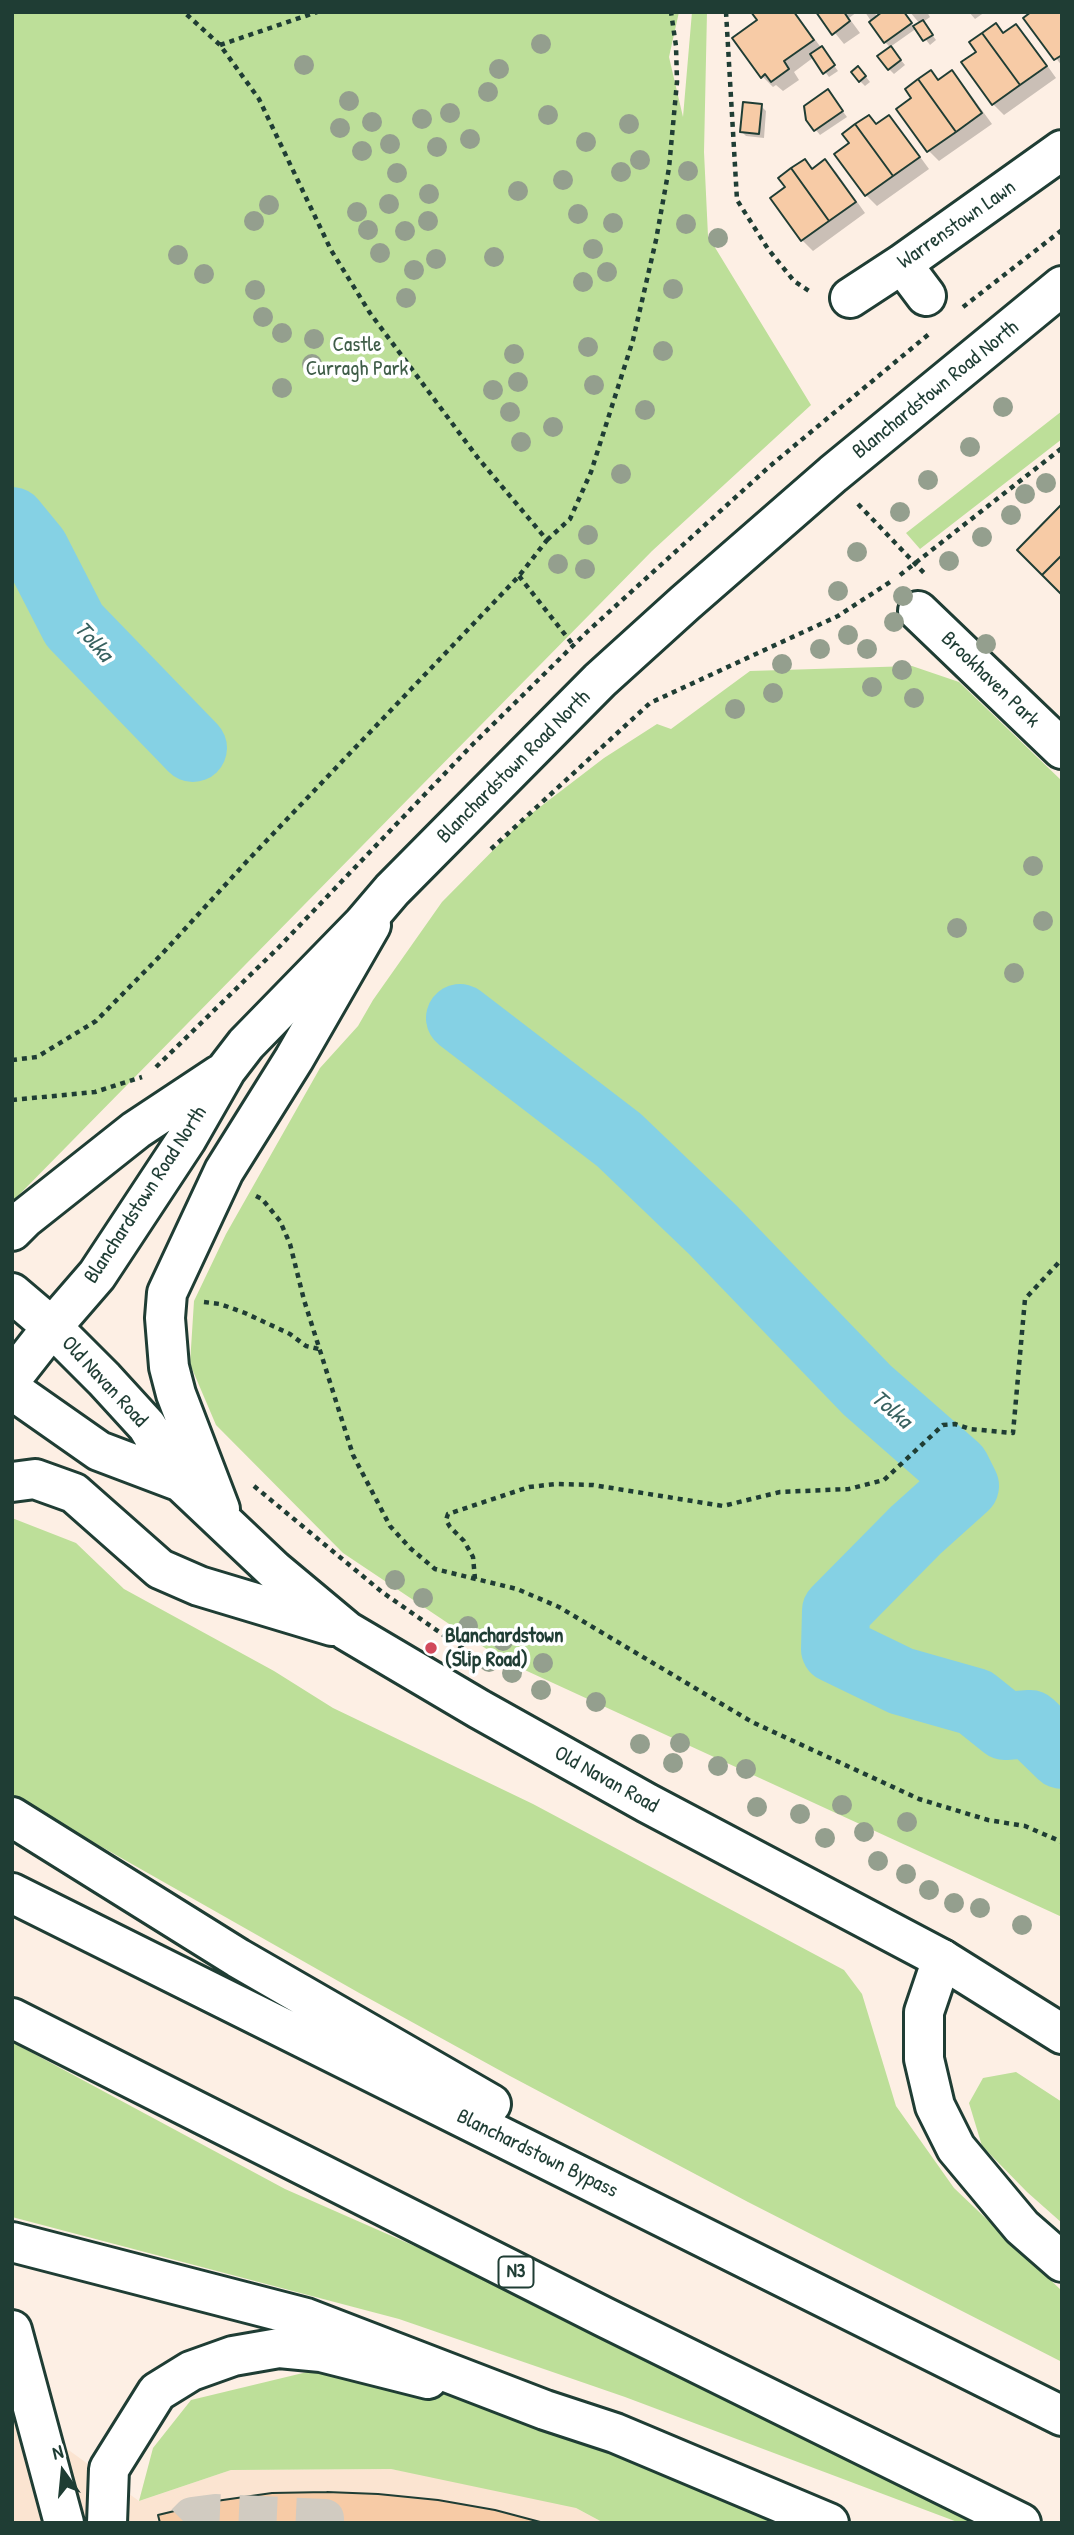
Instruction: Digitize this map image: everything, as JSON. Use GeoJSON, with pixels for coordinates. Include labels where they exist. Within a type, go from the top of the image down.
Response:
{"type":"FeatureCollection","features":[{"type":"Feature","properties":{"kind":"main road","name":"Warrenstown Lawn"},"geometry":{"type":"LineString","coordinates":[[850,298],[1062,150]]}},
{"type":"Feature","properties":{"kind":"main road"},"geometry":{"type":"LineString","coordinates":[[902,264],[926,296]]}},
{"type":"Feature","properties":{"kind":"main road","name":"Blanchardstown Road North"},"geometry":{"type":"LineString","coordinates":[[12,1378],[97,1275],[186,1140],[226,1070],[246,1044],[363,925],[392,890],[600,680],[832,476],[1062,286]]}},
{"type":"Feature","properties":{"kind":"main road","name":"Brookhaven Park"},"geometry":{"type":"LineString","coordinates":[[918,611],[1062,749]]}},
{"type":"Feature","properties":{"kind":"main road"},"geometry":{"type":"LineString","coordinates":[[227,1525],[195,1449],[169,1367],[165,1318],[167,1293],[224,1171],[294,1059],[392,890]]}},
{"type":"Feature","properties":{"kind":"main road"},"geometry":{"type":"LineString","coordinates":[[12,1231],[24,1218],[136,1130],[226,1070]]}},
{"type":"Feature","properties":{"kind":"main road","name":"Old Navan Road"},"geometry":{"type":"LineString","coordinates":[[12,1293],[52,1327],[147,1426],[181,1482],[274,1570],[348,1631],[479,1709],[647,1803],[942,1959],[1062,2034]]}},
{"type":"Feature","properties":{"kind":"main road","name":"Old Navan Road"},"geometry":{"type":"LineString","coordinates":[[12,1390],[99,1451],[181,1482]]}},
{"type":"Feature","properties":{"kind":"main road"},"geometry":{"type":"LineString","coordinates":[[12,1482],[35,1479],[74,1493],[160,1569],[190,1582],[348,1631]]}},
{"type":"Feature","properties":{"kind":"main road"},"geometry":{"type":"LineString","coordinates":[[12,1817],[238,1958],[809,2289]]}},
{"type":"Feature","properties":{"kind":"main road","name":"Blanchardstown Bypass"},"geometry":{"type":"LineString","coordinates":[[12,1893],[1062,2416]]}},
{"type":"Feature","properties":{"kind":"main road"},"geometry":{"type":"LineString","coordinates":[[942,1959],[924,2012],[924,2059],[935,2106],[956,2148],[1022,2227],[1062,2262]]}},
{"type":"Feature","properties":{"kind":"main road","name":"N3"},"geometry":{"type":"LineString","coordinates":[[12,2018],[591,2311],[1021,2523]]}},
{"type":"Feature","properties":{"kind":"main road"},"geometry":{"type":"LineString","coordinates":[[12,2242],[306,2318],[545,2410],[615,2433],[829,2523]]}},
{"type":"Feature","properties":{"kind":"main road"},"geometry":{"type":"LineString","coordinates":[[12,2330],[64,2523]]}},
{"type":"Feature","properties":{"kind":"main road"},"geometry":{"type":"LineString","coordinates":[[107,2523],[109,2469],[157,2392],[191,2371],[233,2356],[279,2348],[321,2352],[545,2410]]}},
{"type":"Feature","properties":{"kind":"path"},"geometry":{"type":"LineString","coordinates":[[184,12],[220,46],[265,109],[320,228],[347,279],[391,344],[462,437],[547,540]]}},
{"type":"Feature","properties":{"kind":"path"},"geometry":{"type":"LineString","coordinates":[[220,46],[317,12]]}},
{"type":"Feature","properties":{"kind":"path"},"geometry":{"type":"LineString","coordinates":[[12,1060],[37,1057],[96,1021],[519,576],[547,540],[570,519],[591,472],[629,353],[656,240],[669,168],[677,82],[671,12]]}},
{"type":"Feature","properties":{"kind":"path"},"geometry":{"type":"LineString","coordinates":[[726,12],[737,200],[768,249],[794,281],[817,297],[850,298]]}},
{"type":"Feature","properties":{"kind":"path"},"geometry":{"type":"LineString","coordinates":[[488,853],[650,703],[838,616],[916,564],[1062,448]]}},
{"type":"Feature","properties":{"kind":"path"},"geometry":{"type":"LineString","coordinates":[[832,476],[916,564]]}},
{"type":"Feature","properties":{"kind":"path"},"geometry":{"type":"LineString","coordinates":[[519,576],[600,680]]}},
{"type":"Feature","properties":{"kind":"path"},"geometry":{"type":"LineString","coordinates":[[12,1100],[95,1092],[160,1072]]}},
{"type":"Feature","properties":{"kind":"path"},"geometry":{"type":"LineString","coordinates":[[224,1171],[262,1199],[279,1221],[290,1244],[319,1349],[353,1455],[390,1526],[435,1570],[517,1588],[559,1607],[752,1722],[919,1799],[988,1820],[1025,1826],[1062,1842]]}},
{"type":"Feature","properties":{"kind":"path"},"geometry":{"type":"LineString","coordinates":[[475,1579],[474,1557],[464,1541],[450,1527],[446,1520],[448,1514],[529,1488],[556,1484],[593,1485],[723,1506],[780,1492],[849,1489],[884,1480],[943,1425],[955,1424],[970,1429],[1013,1433],[1025,1299],[1062,1259]]}},
{"type":"Feature","properties":{"kind":"path"},"geometry":{"type":"LineString","coordinates":[[167,1293],[232,1309],[290,1334],[306,1346],[319,1349]]}},
{"type":"Feature","properties":{"kind":"path"},"geometry":{"type":"LineString","coordinates":[[249,1482],[382,1592],[492,1669]]}},
{"type":"Feature","properties":{"kind":"shaded area"},"geometry":{"type":"Polygon","coordinates":[[[12,2409],[139,2501],[231,2470],[391,2469],[557,2498],[604,2523],[12,2523],[12,2409]]]}},
{"type":"Feature","properties":{"kind":"green space","name":"Castle Curragh Park"},"geometry":{"type":"Polygon","coordinates":[[[12,12],[679,12],[669,57],[683,117],[692,12],[707,12],[704,152],[708,236],[811,405],[652,551],[12,1202],[12,12]]]}},
{"type":"Feature","properties":{"kind":"green space"},"geometry":{"type":"Polygon","coordinates":[[[1062,411],[1062,439],[920,549],[906,533],[1062,411]]]}},
{"type":"Feature","properties":{"kind":"green space"},"geometry":{"type":"Polygon","coordinates":[[[912,666],[959,682],[1062,781],[1062,1917],[503,1660],[343,1553],[216,1425],[190,1364],[194,1301],[226,1234],[320,1068],[358,1026],[373,1000],[442,902],[523,820],[604,758],[657,724],[671,729],[750,671],[912,666]]]}},
{"type":"Feature","properties":{"kind":"green space"},"geometry":{"type":"Polygon","coordinates":[[[12,1518],[76,1543],[124,1589],[274,1671],[333,1708],[533,1804],[844,1970],[862,1994],[896,2106],[954,2188],[1062,2291],[1062,2362],[748,2202],[510,2076],[12,1796],[12,1518]]]}},
{"type":"Feature","properties":{"kind":"green space"},"geometry":{"type":"Polygon","coordinates":[[[12,2042],[285,2189],[587,2322],[1000,2523],[960,2523],[625,2397],[399,2319],[12,2217],[12,2042]]]}},
{"type":"Feature","properties":{"kind":"green space"},"geometry":{"type":"Polygon","coordinates":[[[1016,2072],[1062,2102],[1062,2223],[982,2146],[969,2103],[983,2078],[1016,2072]]]}},
{"type":"Feature","properties":{"kind":"green space"},"geometry":{"type":"Polygon","coordinates":[[[332,2366],[419,2383],[621,2456],[778,2523],[604,2523],[576,2508],[391,2469],[231,2470],[139,2501],[153,2448],[191,2400],[332,2366]]]}},
{"type":"Feature","properties":{"kind":"building"},"geometry":{"type":"Polygon","coordinates":[[[751,12],[794,12],[814,40],[784,61],[789,69],[771,82],[765,74],[761,78],[732,38],[757,20],[751,12]]]}},
{"type":"Feature","properties":{"kind":"building"},"geometry":{"type":"Polygon","coordinates":[[[816,12],[844,12],[850,21],[832,35],[816,12]]]}},
{"type":"Feature","properties":{"kind":"building"},"geometry":{"type":"Polygon","coordinates":[[[882,12],[904,12],[912,23],[884,43],[869,22],[882,12]]]}},
{"type":"Feature","properties":{"kind":"building"},"geometry":{"type":"Polygon","coordinates":[[[1031,12],[1062,12],[1062,55],[1054,60],[1023,18],[1031,12]]]}},
{"type":"Feature","properties":{"kind":"building"},"geometry":{"type":"Polygon","coordinates":[[[923,20],[933,35],[923,41],[913,26],[923,20]]]}},
{"type":"Feature","properties":{"kind":"building"},"geometry":{"type":"Polygon","coordinates":[[[996,23],[1003,33],[1016,24],[1047,66],[1020,85],[982,33],[996,23]]]}},
{"type":"Feature","properties":{"kind":"building"},"geometry":{"type":"Polygon","coordinates":[[[982,33],[1020,85],[992,105],[961,62],[976,52],[969,42],[982,33]]]}},
{"type":"Feature","properties":{"kind":"building"},"geometry":{"type":"Polygon","coordinates":[[[822,46],[835,65],[823,74],[810,54],[822,46]]]}},
{"type":"Feature","properties":{"kind":"building"},"geometry":{"type":"Polygon","coordinates":[[[891,46],[901,60],[888,70],[877,56],[891,46]]]}},
{"type":"Feature","properties":{"kind":"building"},"geometry":{"type":"Polygon","coordinates":[[[858,66],[866,76],[859,82],[851,72],[858,66]]]}},
{"type":"Feature","properties":{"kind":"building"},"geometry":{"type":"Polygon","coordinates":[[[931,70],[938,80],[952,70],[982,113],[956,132],[918,79],[931,70]]]}},
{"type":"Feature","properties":{"kind":"building"},"geometry":{"type":"Polygon","coordinates":[[[918,79],[956,132],[927,152],[896,109],[911,98],[905,89],[918,79]]]}},
{"type":"Feature","properties":{"kind":"building"},"geometry":{"type":"Polygon","coordinates":[[[828,89],[843,111],[814,131],[806,120],[804,106],[828,89]]]}},
{"type":"Feature","properties":{"kind":"building"},"geometry":{"type":"Polygon","coordinates":[[[743,102],[762,104],[759,134],[740,132],[743,102]]]}},
{"type":"Feature","properties":{"kind":"building"},"geometry":{"type":"Polygon","coordinates":[[[869,115],[876,124],[889,115],[920,157],[893,176],[855,124],[869,115]]]}},
{"type":"Feature","properties":{"kind":"building"},"geometry":{"type":"Polygon","coordinates":[[[855,124],[893,176],[865,196],[834,154],[849,143],[842,134],[855,124]]]}},
{"type":"Feature","properties":{"kind":"building"},"geometry":{"type":"Polygon","coordinates":[[[805,159],[812,169],[825,159],[856,202],[829,221],[791,168],[805,159]]]}},
{"type":"Feature","properties":{"kind":"building"},"geometry":{"type":"Polygon","coordinates":[[[791,168],[829,221],[801,241],[770,198],[785,187],[778,178],[791,168]]]}},
{"type":"Feature","properties":{"kind":"building"},"geometry":{"type":"Polygon","coordinates":[[[1061,505],[1062,555],[1042,575],[1017,550],[1061,505]]]}},
{"type":"Feature","properties":{"kind":"building"},"geometry":{"type":"Polygon","coordinates":[[[1062,555],[1062,595],[1042,575],[1062,555]]]}},
{"type":"Feature","properties":{"kind":"building"},"geometry":{"type":"Polygon","coordinates":[[[327,2492],[438,2500],[495,2510],[544,2523],[160,2523],[158,2515],[216,2501],[272,2493],[327,2492]]]}},
{"type":"Feature","properties":{"kind":"waterway","name":"Tolka"},"geometry":{"type":"LineString","coordinates":[[12,521],[35,549],[74,625],[193,748]]}},
{"type":"Feature","properties":{"kind":"waterway","name":"Tolka"},"geometry":{"type":"LineString","coordinates":[[460,1018],[619,1140],[713,1230],[867,1390],[956,1468],[965,1486],[916,1530],[836,1611],[835,1649],[901,1681],[975,1702],[1005,1726],[1030,1724],[1062,1755]]}},
{"type":"Feature","properties":{"kind":"tunnel"},"geometry":{"type":"LineString","coordinates":[[185,2523],[192,2516],[215,2513],[325,2518],[325,2523]]}},
{"type":"Feature","properties":{"kind":"place","name":"Blanchardstown (Slip Road)"},"geometry":{"type":"Point","coordinates":[431,1648]}}]}
